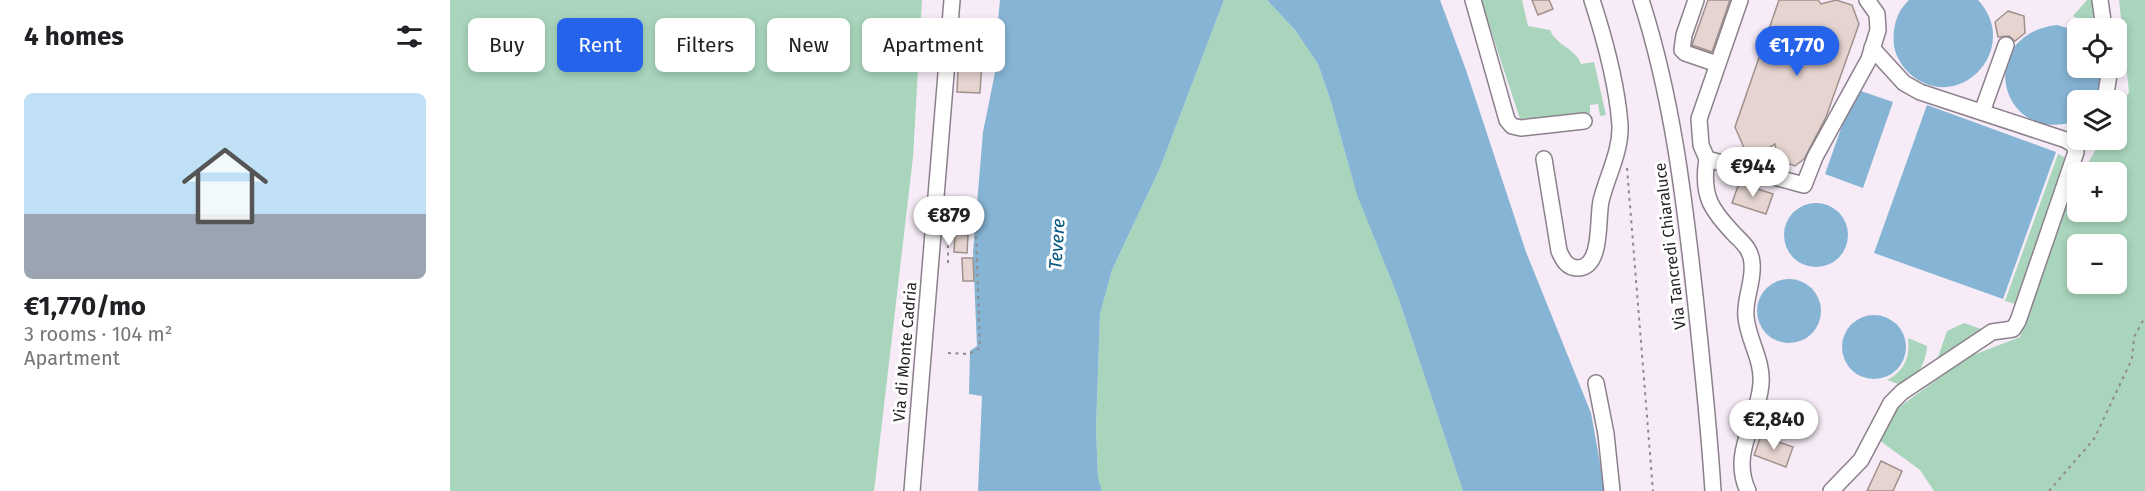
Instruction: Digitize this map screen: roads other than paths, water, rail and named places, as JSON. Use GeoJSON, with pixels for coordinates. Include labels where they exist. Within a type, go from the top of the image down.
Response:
{"type":"FeatureCollection","features":[{"type":"Feature","properties":{"kind":"street","name":"Via di Monte Cadria"},"geometry":{"type":"LineString","coordinates":[[912,491],[952,0]]}},
{"type":"Feature","properties":{"kind":"street"},"geometry":{"type":"LineString","coordinates":[[1473,0],[1507,120],[1512,126],[1521,128],[1584,121]]}},
{"type":"Feature","properties":{"kind":"street"},"geometry":{"type":"LineString","coordinates":[[1544,159],[1558,251],[1566,264],[1573,268],[1584,268],[1590,264],[1595,255],[1598,214],[1613,166],[1620,128],[1610,68],[1592,0]]}},
{"type":"Feature","properties":{"kind":"street","name":"Via Tancredi Chiaraluce"},"geometry":{"type":"LineString","coordinates":[[1641,0],[1664,83],[1679,165],[1699,336],[1713,491]]}},
{"type":"Feature","properties":{"kind":"street"},"geometry":{"type":"LineString","coordinates":[[1696,0],[1684,35],[1683,50],[1685,53],[1718,64]]}},
{"type":"Feature","properties":{"kind":"street"},"geometry":{"type":"LineString","coordinates":[[1740,0],[1699,119],[1701,145],[1707,159],[1705,183],[1708,200],[1719,218],[1746,246],[1751,257],[1753,272],[1746,316],[1759,361],[1761,379],[1760,393],[1742,458],[1743,476],[1748,491]]}},
{"type":"Feature","properties":{"kind":"street"},"geometry":{"type":"LineString","coordinates":[[1707,159],[1804,185],[1815,157],[1869,59],[1878,30],[1877,14],[1868,0]]}},
{"type":"Feature","properties":{"kind":"street"},"geometry":{"type":"LineString","coordinates":[[2100,0],[2103,18]]}},
{"type":"Feature","properties":{"kind":"street"},"geometry":{"type":"LineString","coordinates":[[1982,112],[2006,45]]}},
{"type":"Feature","properties":{"kind":"street"},"geometry":{"type":"LineString","coordinates":[[1872,48],[1904,83],[1920,92],[2067,140]]}},
{"type":"Feature","properties":{"kind":"street"},"geometry":{"type":"LineString","coordinates":[[1831,491],[1861,460],[1890,403],[1902,392],[1992,332],[2013,329],[2018,321],[2076,150]]}},
{"type":"Feature","properties":{"kind":"street"},"geometry":{"type":"LineString","coordinates":[[1596,383],[1606,434],[1612,491]]}},
{"type":"Feature","properties":{"kind":"water","name":"Tevere"},"geometry":{"type":"Polygon","coordinates":[[[1000,0],[1224,0],[1160,168],[1112,270],[1100,314],[1096,429],[1098,478],[1102,491],[978,491],[982,396],[969,394],[970,351],[977,346],[973,252],[983,132],[995,72],[1005,72],[1005,18],[998,18],[1000,0]]]}},
{"type":"Feature","properties":{"kind":"water"},"geometry":{"type":"Polygon","coordinates":[[[1267,0],[1440,0],[1466,70],[1526,252],[1591,413],[1605,491],[1463,491],[1398,297],[1357,195],[1318,64],[1295,30],[1267,0]]]}},
{"type":"Feature","properties":{"kind":"water"},"geometry":{"type":"Polygon","coordinates":[[[1909,0],[1978,0],[1990,19],[1993,38],[1989,56],[1978,71],[1964,82],[1946,87],[1928,85],[1909,73],[1895,50],[1894,27],[1898,15],[1909,0]]]}},
{"type":"Feature","properties":{"kind":"water"},"geometry":{"type":"Polygon","coordinates":[[[2057,25],[2067,28],[2067,78],[2103,78],[2100,90],[2067,90],[2067,122],[2050,124],[2029,118],[2014,104],[2006,86],[2006,66],[2014,47],[2031,33],[2057,25]]]}},
{"type":"Feature","properties":{"kind":"water"},"geometry":{"type":"Polygon","coordinates":[[[1855,89],[1893,102],[1863,188],[1825,174],[1855,89]]]}},
{"type":"Feature","properties":{"kind":"water"},"geometry":{"type":"Polygon","coordinates":[[[1927,105],[2056,152],[2003,299],[1874,253],[1927,105]]]}},
{"type":"Feature","properties":{"kind":"water"},"geometry":{"type":"Polygon","coordinates":[[[1810,203],[1822,203],[1839,212],[1846,223],[1848,235],[1846,247],[1839,258],[1822,267],[1810,267],[1798,262],[1789,253],[1784,241],[1784,229],[1789,217],[1798,208],[1810,203]]]}},
{"type":"Feature","properties":{"kind":"water"},"geometry":{"type":"Polygon","coordinates":[[[1783,279],[1795,279],[1812,288],[1819,299],[1821,311],[1819,323],[1812,334],[1795,343],[1783,343],[1771,338],[1762,329],[1757,317],[1757,305],[1762,293],[1771,284],[1783,279]]]}},
{"type":"Feature","properties":{"kind":"water"},"geometry":{"type":"Polygon","coordinates":[[[1868,315],[1880,315],[1897,324],[1904,335],[1906,347],[1904,359],[1897,370],[1880,379],[1868,379],[1856,374],[1847,365],[1842,353],[1842,341],[1847,329],[1856,320],[1868,315]]]}}]}
